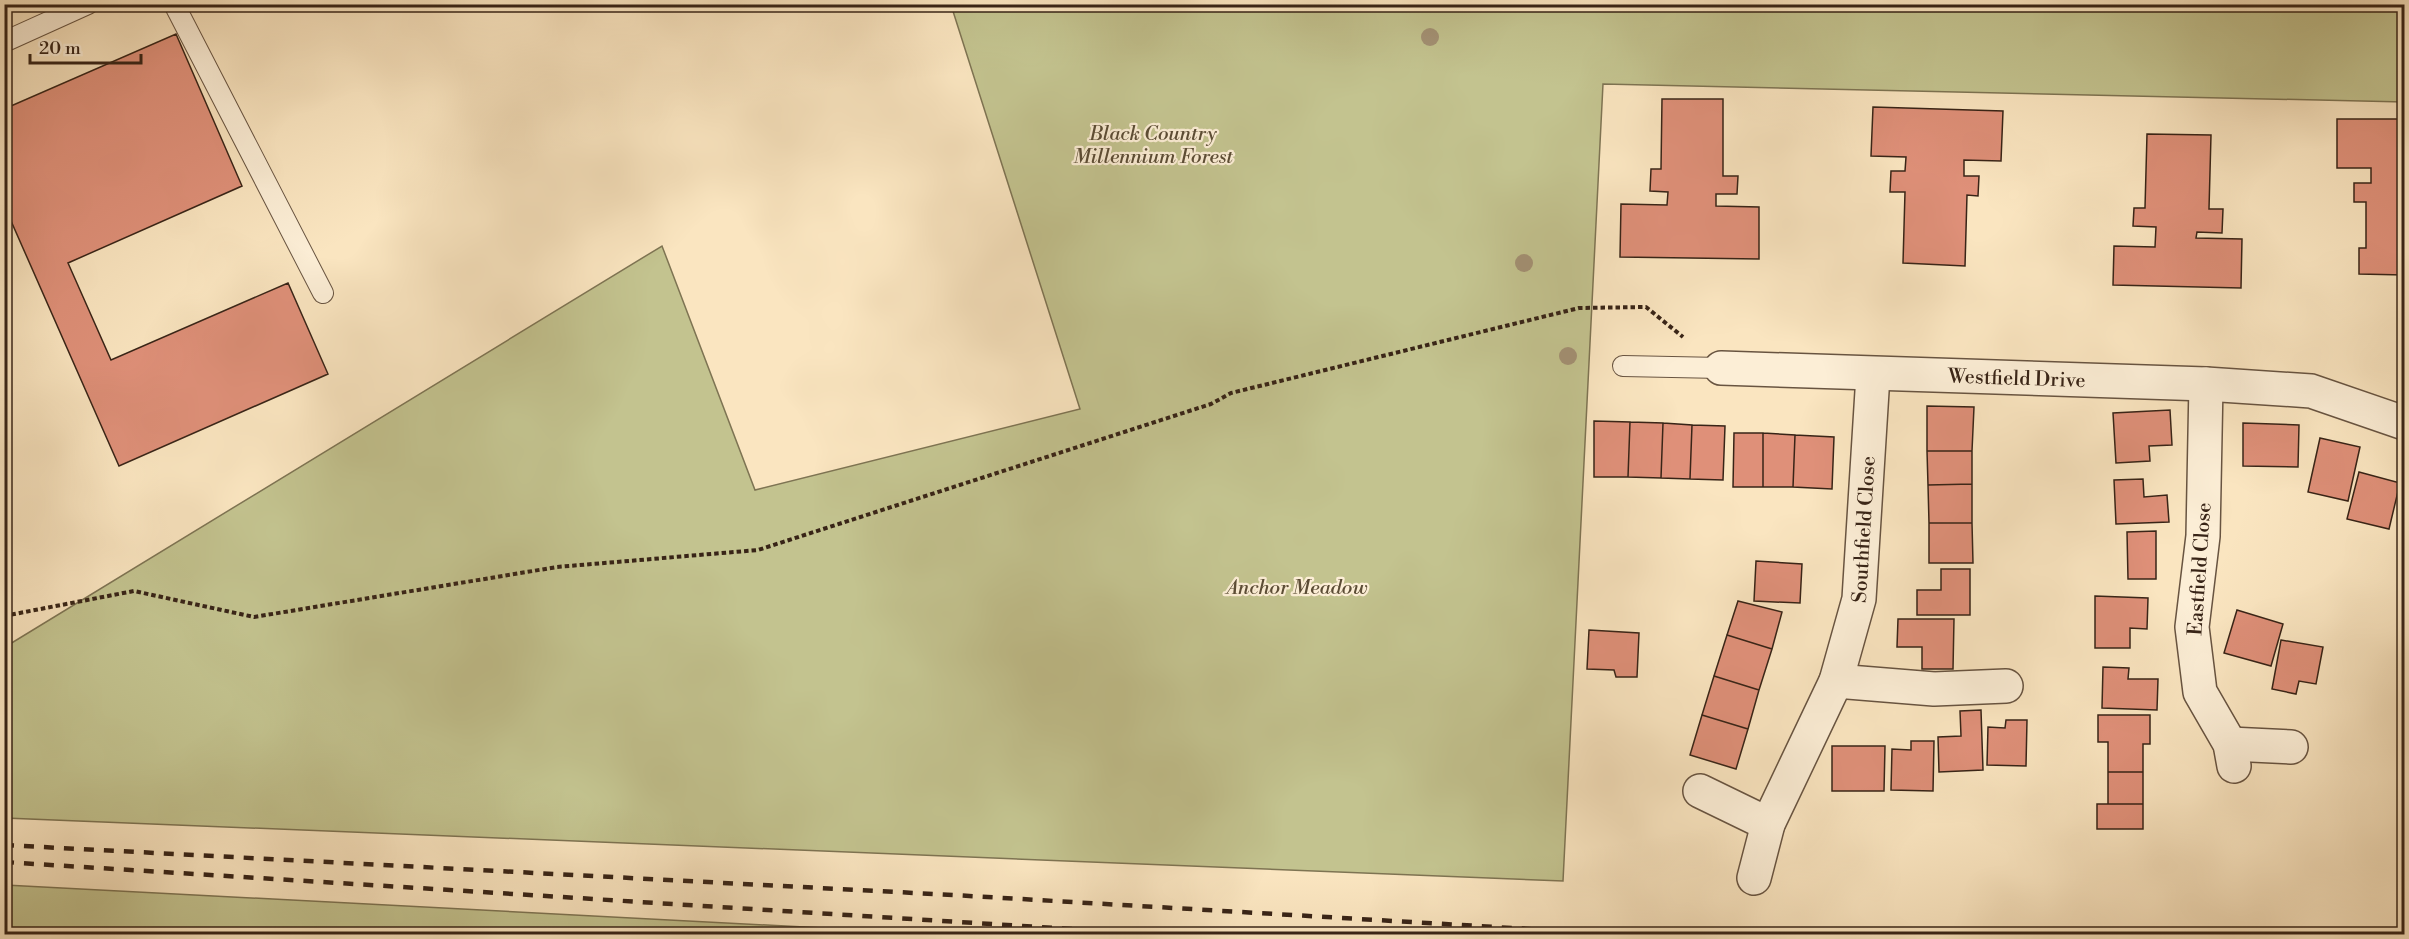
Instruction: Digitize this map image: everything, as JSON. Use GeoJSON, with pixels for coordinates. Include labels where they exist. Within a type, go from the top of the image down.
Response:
{"type":"FeatureCollection","features":[{"type":"Feature","properties":{"kind":"street","name":"Westfield Drive"},"geometry":{"type":"LineString","coordinates":[[1721,368],[1873,375],[2206,384],[2311,391],[2404,423]]}},
{"type":"Feature","properties":{"kind":"street","name":"Southfield Close"},"geometry":{"type":"LineString","coordinates":[[1754,878],[1768,824],[1836,681],[1859,599],[1873,375]]}},
{"type":"Feature","properties":{"kind":"street","name":"Eastfield Close"},"geometry":{"type":"LineString","coordinates":[[2206,384],[2203,536],[2192,627],[2200,692],[2232,755],[2291,747]]}},
{"type":"Feature","properties":{"kind":"street"},"geometry":{"type":"LineString","coordinates":[[1836,681],[1934,689],[2006,686]]}},
{"type":"Feature","properties":{"kind":"street"},"geometry":{"type":"LineString","coordinates":[[1700,791],[1768,824]]}},
{"type":"Feature","properties":{"kind":"lane"},"geometry":{"type":"LineString","coordinates":[[4,42],[88,4]]}},
{"type":"Feature","properties":{"kind":"lane"},"geometry":{"type":"LineString","coordinates":[[174,4],[324,293]]}},
{"type":"Feature","properties":{"kind":"lane","name":"Westfield Drive"},"geometry":{"type":"LineString","coordinates":[[1623,366],[1721,368]]}},
{"type":"Feature","properties":{"kind":"path"},"geometry":{"type":"LineString","coordinates":[[4,616],[134,591],[254,617],[557,567],[758,550],[1210,404],[1230,393],[1579,308],[1646,307],[1721,368]]}},
{"type":"Feature","properties":{"kind":"green space","name":"Anchor Meadow"},"geometry":{"type":"Polygon","coordinates":[[[951,5],[2404,5],[2404,102],[1603,84],[1563,881],[5,818],[5,647],[662,246],[755,490],[1080,409],[951,5]]]}},
{"type":"Feature","properties":{"kind":"green space"},"geometry":{"type":"Polygon","coordinates":[[[5,885],[937,934],[5,934],[5,885]]]}},
{"type":"Feature","properties":{"kind":"building"},"geometry":{"type":"Polygon","coordinates":[[[176,34],[242,186],[68,263],[111,360],[288,283],[328,374],[119,466],[4,205],[4,109],[176,34]]]}},
{"type":"Feature","properties":{"kind":"building"},"geometry":{"type":"Polygon","coordinates":[[[1662,99],[1723,99],[1723,176],[1738,176],[1737,194],[1716,194],[1716,206],[1759,207],[1759,259],[1620,257],[1621,204],[1667,205],[1668,192],[1650,191],[1651,169],[1661,169],[1662,99]]]}},
{"type":"Feature","properties":{"kind":"building"},"geometry":{"type":"Polygon","coordinates":[[[1873,107],[2003,111],[2001,161],[1964,160],[1964,176],[1979,176],[1978,196],[1967,195],[1965,266],[1903,263],[1905,192],[1890,192],[1891,171],[1905,171],[1906,157],[1871,156],[1873,107]]]}},
{"type":"Feature","properties":{"kind":"building"},"geometry":{"type":"Polygon","coordinates":[[[2337,119],[2404,119],[2404,275],[2359,274],[2359,248],[2366,248],[2366,202],[2354,202],[2354,183],[2371,183],[2371,168],[2337,168],[2337,119]]]}},
{"type":"Feature","properties":{"kind":"building"},"geometry":{"type":"Polygon","coordinates":[[[2147,134],[2211,135],[2209,209],[2223,209],[2222,233],[2197,232],[2196,238],[2242,239],[2241,288],[2113,285],[2114,246],[2155,247],[2156,227],[2133,226],[2134,208],[2145,208],[2147,134]]]}},
{"type":"Feature","properties":{"kind":"building"},"geometry":{"type":"Polygon","coordinates":[[[1927,406],[1974,407],[1972,451],[1927,451],[1927,406]]]}},
{"type":"Feature","properties":{"kind":"building"},"geometry":{"type":"Polygon","coordinates":[[[2170,410],[2172,445],[2149,446],[2150,461],[2116,463],[2113,413],[2170,410]]]}},
{"type":"Feature","properties":{"kind":"building"},"geometry":{"type":"Polygon","coordinates":[[[1594,421],[1630,422],[1628,477],[1594,477],[1594,421]]]}},
{"type":"Feature","properties":{"kind":"building"},"geometry":{"type":"Polygon","coordinates":[[[1630,422],[1663,423],[1661,478],[1628,477],[1630,422]]]}},
{"type":"Feature","properties":{"kind":"building"},"geometry":{"type":"Polygon","coordinates":[[[1663,423],[1692,425],[1690,479],[1661,478],[1663,423]]]}},
{"type":"Feature","properties":{"kind":"building"},"geometry":{"type":"Polygon","coordinates":[[[2243,423],[2299,425],[2298,467],[2243,466],[2243,423]]]}},
{"type":"Feature","properties":{"kind":"building"},"geometry":{"type":"Polygon","coordinates":[[[1692,425],[1725,426],[1723,480],[1690,479],[1692,425]]]}},
{"type":"Feature","properties":{"kind":"building"},"geometry":{"type":"Polygon","coordinates":[[[1734,433],[1763,433],[1763,487],[1733,487],[1734,433]]]}},
{"type":"Feature","properties":{"kind":"building"},"geometry":{"type":"Polygon","coordinates":[[[1763,433],[1795,435],[1793,487],[1763,487],[1763,433]]]}},
{"type":"Feature","properties":{"kind":"building"},"geometry":{"type":"Polygon","coordinates":[[[1795,435],[1834,437],[1832,489],[1793,487],[1795,435]]]}},
{"type":"Feature","properties":{"kind":"building"},"geometry":{"type":"Polygon","coordinates":[[[2320,438],[2360,447],[2348,501],[2308,492],[2320,438]]]}},
{"type":"Feature","properties":{"kind":"building"},"geometry":{"type":"Polygon","coordinates":[[[1927,451],[1972,451],[1972,484],[1928,485],[1927,451]]]}},
{"type":"Feature","properties":{"kind":"building"},"geometry":{"type":"Polygon","coordinates":[[[2359,472],[2400,483],[2389,529],[2347,519],[2359,472]]]}},
{"type":"Feature","properties":{"kind":"building"},"geometry":{"type":"Polygon","coordinates":[[[2143,479],[2144,497],[2167,495],[2169,522],[2116,524],[2114,480],[2143,479]]]}},
{"type":"Feature","properties":{"kind":"building"},"geometry":{"type":"Polygon","coordinates":[[[1972,484],[1972,523],[1929,523],[1928,485],[1972,484]]]}},
{"type":"Feature","properties":{"kind":"building"},"geometry":{"type":"Polygon","coordinates":[[[1929,523],[1972,523],[1973,563],[1929,563],[1929,523]]]}},
{"type":"Feature","properties":{"kind":"building"},"geometry":{"type":"Polygon","coordinates":[[[2156,531],[2156,579],[2128,579],[2127,532],[2156,531]]]}},
{"type":"Feature","properties":{"kind":"building"},"geometry":{"type":"Polygon","coordinates":[[[1756,561],[1802,564],[1800,603],[1754,601],[1756,561]]]}},
{"type":"Feature","properties":{"kind":"building"},"geometry":{"type":"Polygon","coordinates":[[[1941,569],[1970,569],[1970,615],[1917,615],[1917,590],[1941,590],[1941,569]]]}},
{"type":"Feature","properties":{"kind":"building"},"geometry":{"type":"Polygon","coordinates":[[[2095,596],[2148,598],[2147,629],[2130,628],[2130,648],[2095,648],[2095,596]]]}},
{"type":"Feature","properties":{"kind":"building"},"geometry":{"type":"Polygon","coordinates":[[[1738,601],[1782,612],[1772,649],[1727,635],[1738,601]]]}},
{"type":"Feature","properties":{"kind":"building"},"geometry":{"type":"Polygon","coordinates":[[[2237,610],[2283,624],[2271,666],[2224,653],[2237,610]]]}},
{"type":"Feature","properties":{"kind":"building"},"geometry":{"type":"Polygon","coordinates":[[[1898,619],[1954,619],[1953,669],[1922,669],[1922,647],[1897,647],[1898,619]]]}},
{"type":"Feature","properties":{"kind":"building"},"geometry":{"type":"Polygon","coordinates":[[[1589,630],[1639,633],[1637,677],[1616,677],[1614,670],[1587,669],[1589,630]]]}},
{"type":"Feature","properties":{"kind":"building"},"geometry":{"type":"Polygon","coordinates":[[[1727,635],[1772,649],[1759,690],[1714,676],[1727,635]]]}},
{"type":"Feature","properties":{"kind":"building"},"geometry":{"type":"Polygon","coordinates":[[[2281,640],[2323,647],[2316,684],[2299,681],[2296,694],[2272,689],[2281,640]]]}},
{"type":"Feature","properties":{"kind":"building"},"geometry":{"type":"Polygon","coordinates":[[[2103,667],[2129,668],[2128,679],[2158,679],[2157,710],[2102,708],[2103,667]]]}},
{"type":"Feature","properties":{"kind":"building"},"geometry":{"type":"Polygon","coordinates":[[[1714,676],[1759,690],[1748,729],[1702,715],[1714,676]]]}},
{"type":"Feature","properties":{"kind":"building"},"geometry":{"type":"Polygon","coordinates":[[[1981,710],[1983,770],[1939,772],[1938,737],[1961,736],[1960,711],[1981,710]]]}},
{"type":"Feature","properties":{"kind":"building"},"geometry":{"type":"Polygon","coordinates":[[[1702,715],[1748,729],[1736,769],[1690,755],[1702,715]]]}},
{"type":"Feature","properties":{"kind":"building"},"geometry":{"type":"Polygon","coordinates":[[[2098,715],[2150,715],[2150,744],[2143,744],[2143,772],[2108,772],[2108,742],[2098,742],[2098,715]]]}},
{"type":"Feature","properties":{"kind":"building"},"geometry":{"type":"Polygon","coordinates":[[[2006,720],[2027,720],[2026,766],[1987,765],[1988,727],[2005,728],[2006,720]]]}},
{"type":"Feature","properties":{"kind":"building"},"geometry":{"type":"Polygon","coordinates":[[[1911,741],[1934,741],[1933,791],[1891,790],[1892,749],[1911,750],[1911,741]]]}},
{"type":"Feature","properties":{"kind":"building"},"geometry":{"type":"Polygon","coordinates":[[[1832,746],[1885,746],[1884,791],[1832,791],[1832,746]]]}},
{"type":"Feature","properties":{"kind":"building"},"geometry":{"type":"Polygon","coordinates":[[[2108,772],[2143,772],[2143,804],[2108,804],[2108,772]]]}},
{"type":"Feature","properties":{"kind":"building"},"geometry":{"type":"Polygon","coordinates":[[[2097,804],[2143,804],[2143,829],[2097,829],[2097,804]]]}},
{"type":"Feature","properties":{"kind":"railway"},"geometry":{"type":"LineString","coordinates":[[4,845],[953,895],[1614,934]]}},
{"type":"Feature","properties":{"kind":"railway"},"geometry":{"type":"LineString","coordinates":[[4,862],[1150,934]]}},
{"type":"Feature","properties":{"kind":"park label","name":"Black Country Millennium Forest"},"geometry":{"type":"Point","coordinates":[1153,144]}}]}
